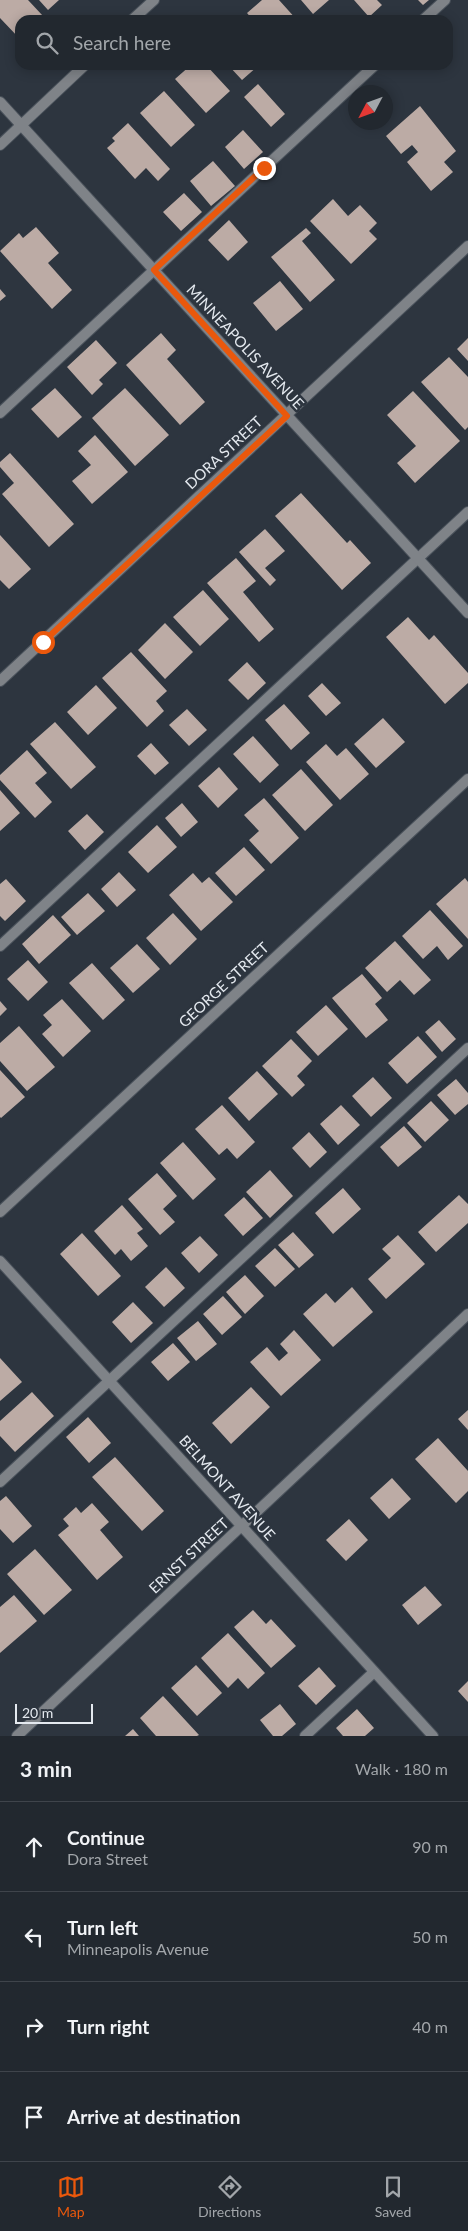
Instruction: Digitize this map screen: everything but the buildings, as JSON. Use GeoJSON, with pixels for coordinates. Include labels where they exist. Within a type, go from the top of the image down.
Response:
{"type":"FeatureCollection","features":[{"type":"Feature","properties":{"kind":"street"},"geometry":{"type":"LineString","coordinates":[[138,15],[154,0]]}},
{"type":"Feature","properties":{"kind":"street"},"geometry":{"type":"LineString","coordinates":[[428,15],[445,0]]}},
{"type":"Feature","properties":{"kind":"street"},"geometry":{"type":"LineString","coordinates":[[0,145],[80,70]]}},
{"type":"Feature","properties":{"kind":"street"},"geometry":{"type":"LineString","coordinates":[[0,413],[370,70]]}},
{"type":"Feature","properties":{"kind":"street","name":"MINNEAPOLIS AVENUE"},"geometry":{"type":"LineString","coordinates":[[0,102],[468,613]]}},
{"type":"Feature","properties":{"kind":"street","name":"DORA STREET"},"geometry":{"type":"LineString","coordinates":[[0,681],[468,246]]}},
{"type":"Feature","properties":{"kind":"street"},"geometry":{"type":"LineString","coordinates":[[0,946],[468,512]]}},
{"type":"Feature","properties":{"kind":"street","name":"GEORGE STREET"},"geometry":{"type":"LineString","coordinates":[[0,1212],[468,779]]}},
{"type":"Feature","properties":{"kind":"street"},"geometry":{"type":"LineString","coordinates":[[0,1482],[468,1048]]}},
{"type":"Feature","properties":{"kind":"street","name":"BELMONT AVENUE"},"geometry":{"type":"LineString","coordinates":[[0,1261],[432,1736]]}},
{"type":"Feature","properties":{"kind":"street","name":"ERNST STREET"},"geometry":{"type":"LineString","coordinates":[[16,1736],[468,1314]]}},
{"type":"Feature","properties":{"kind":"street"},"geometry":{"type":"LineString","coordinates":[[305,1736],[374,1672]]}},
{"type":"Feature","properties":{"kind":"route"},"geometry":{"type":"LineString","coordinates":[[43,642],[287,416],[154,270],[264,168]]}}]}
